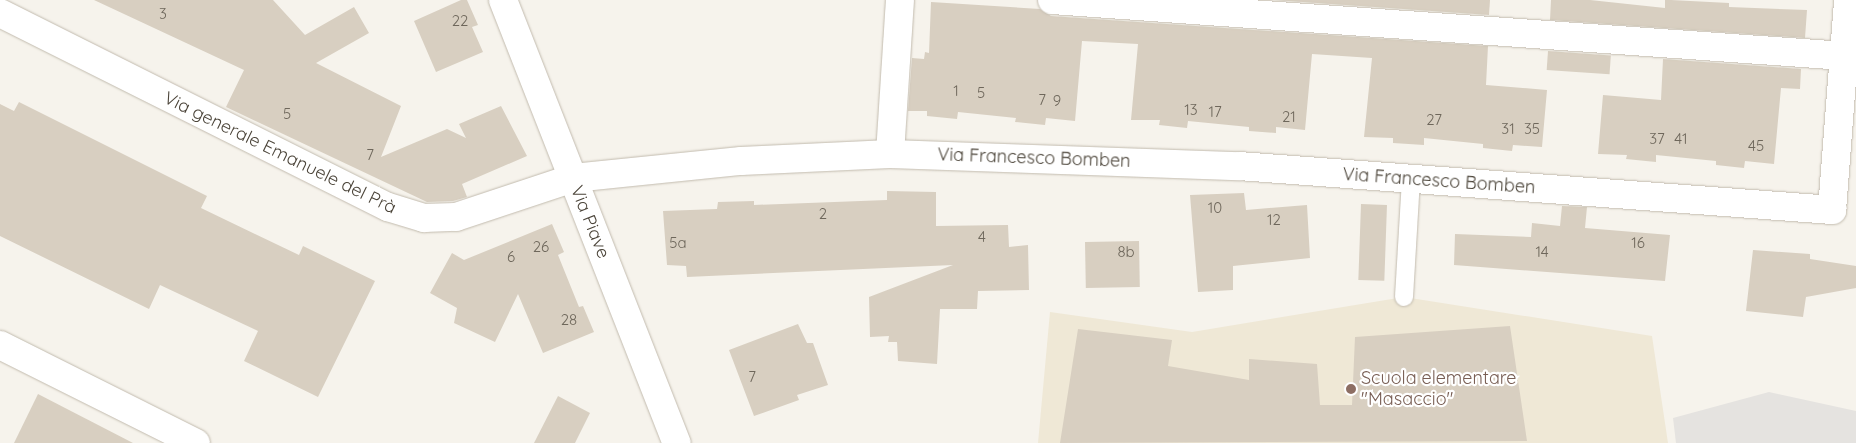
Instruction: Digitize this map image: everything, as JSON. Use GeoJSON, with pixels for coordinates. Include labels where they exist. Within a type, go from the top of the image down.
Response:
{"type":"FeatureCollection","features":[{"type":"Feature","properties":{"kind":"street","name":"Via Piave"},"geometry":{"type":"LineString","coordinates":[[503,0],[678,443]]}},
{"type":"Feature","properties":{"kind":"street"},"geometry":{"type":"LineString","coordinates":[[890,154],[900,0]]}},
{"type":"Feature","properties":{"kind":"street"},"geometry":{"type":"LineString","coordinates":[[1052,0],[1844,56]]}},
{"type":"Feature","properties":{"kind":"street","name":"Via Francesco Bomben"},"geometry":{"type":"LineString","coordinates":[[573,178],[741,161],[890,154],[1239,166],[1832,210],[1848,0]]}},
{"type":"Feature","properties":{"kind":"street","name":"Via generale Emanuele del Prà"},"geometry":{"type":"LineString","coordinates":[[0,13],[230,130],[407,214],[424,218],[456,217],[573,178]]}},
{"type":"Feature","properties":{"kind":"street"},"geometry":{"type":"LineString","coordinates":[[2,352],[168,437],[196,443]]}},
{"type":"Feature","properties":{"kind":"lane"},"geometry":{"type":"LineString","coordinates":[[1404,298],[1410,180]]}},
{"type":"Feature","properties":{"kind":"shaded area","name":"Scuola elementare \"Masaccio\""},"geometry":{"type":"Polygon","coordinates":[[[1404,297],[1652,336],[1668,443],[1038,443],[1050,312],[1192,332],[1404,297]]]}},
{"type":"Feature","properties":{"kind":"shaded area"},"geometry":{"type":"Polygon","coordinates":[[[1769,392],[1856,411],[1856,443],[1676,443],[1673,418],[1769,392]]]}},
{"type":"Feature","properties":{"kind":"building"},"geometry":{"type":"Polygon","coordinates":[[[94,0],[273,0],[305,35],[354,7],[369,33],[316,63],[401,106],[381,157],[447,129],[466,138],[459,124],[501,106],[527,156],[462,184],[467,197],[453,201],[427,202],[226,107],[244,70],[94,0]]]}},
{"type":"Feature","properties":{"kind":"building"},"geometry":{"type":"Polygon","coordinates":[[[461,0],[467,0],[478,25],[472,27],[483,52],[436,72],[414,21],[461,0]]]}},
{"type":"Feature","properties":{"kind":"building"},"geometry":{"type":"Polygon","coordinates":[[[1274,0],[1490,0],[1489,15],[1274,0]]]}},
{"type":"Feature","properties":{"kind":"building"},"geometry":{"type":"Polygon","coordinates":[[[1551,0],[1590,0],[1665,8],[1665,0],[1671,0],[1729,3],[1729,7],[1807,10],[1805,38],[1550,20],[1551,0]]]}},
{"type":"Feature","properties":{"kind":"building"},"geometry":{"type":"Polygon","coordinates":[[[931,2],[1040,9],[1051,16],[1488,46],[1486,85],[1547,90],[1542,147],[1513,145],[1512,151],[1483,148],[1483,144],[1424,138],[1424,145],[1393,143],[1393,138],[1364,137],[1372,58],[1312,54],[1305,130],[1276,127],[1276,133],[1249,131],[1249,127],[1188,121],[1187,128],[1159,125],[1160,120],[1131,120],[1138,44],[1082,41],[1075,121],[1046,118],[1045,125],[1015,122],[1016,118],[958,112],[957,119],[927,116],[927,111],[908,111],[912,58],[924,59],[925,52],[929,53],[931,2]]]}},
{"type":"Feature","properties":{"kind":"building"},"geometry":{"type":"Polygon","coordinates":[[[1548,51],[1611,55],[1610,74],[1547,70],[1548,51]]]}},
{"type":"Feature","properties":{"kind":"building"},"geometry":{"type":"Polygon","coordinates":[[[1663,59],[1801,69],[1800,89],[1781,88],[1774,164],[1745,161],[1744,168],[1716,165],[1716,161],[1656,155],[1656,162],[1626,159],[1627,155],[1598,154],[1603,95],[1661,100],[1663,59]]]}},
{"type":"Feature","properties":{"kind":"building"},"geometry":{"type":"Polygon","coordinates":[[[19,102],[207,196],[201,208],[299,255],[303,246],[375,281],[318,397],[244,361],[258,331],[160,285],[149,309],[0,236],[0,104],[14,111],[19,102]]]}},
{"type":"Feature","properties":{"kind":"building"},"geometry":{"type":"Polygon","coordinates":[[[887,191],[936,192],[936,226],[1008,225],[1009,247],[1028,245],[1029,290],[978,291],[977,309],[940,309],[937,364],[898,361],[897,342],[888,342],[889,336],[870,337],[869,297],[953,265],[687,277],[686,266],[667,265],[663,211],[717,209],[718,202],[754,201],[754,205],[887,200],[887,191]]]}},
{"type":"Feature","properties":{"kind":"building"},"geometry":{"type":"Polygon","coordinates":[[[1244,193],[1246,210],[1307,205],[1310,258],[1233,266],[1233,290],[1198,292],[1190,195],[1244,193]]]}},
{"type":"Feature","properties":{"kind":"building"},"geometry":{"type":"Polygon","coordinates":[[[1361,204],[1387,205],[1384,281],[1358,280],[1361,204]]]}},
{"type":"Feature","properties":{"kind":"building"},"geometry":{"type":"Polygon","coordinates":[[[1562,206],[1587,207],[1585,228],[1670,235],[1665,281],[1454,265],[1455,234],[1531,237],[1532,223],[1560,226],[1562,206]]]}},
{"type":"Feature","properties":{"kind":"building"},"geometry":{"type":"Polygon","coordinates":[[[552,224],[564,252],[558,255],[579,307],[583,306],[594,332],[543,353],[518,294],[495,342],[454,323],[457,308],[430,293],[452,253],[464,260],[552,224]]]}},
{"type":"Feature","properties":{"kind":"building"},"geometry":{"type":"Polygon","coordinates":[[[1139,241],[1140,287],[1086,288],[1085,242],[1139,241]]]}},
{"type":"Feature","properties":{"kind":"building"},"geometry":{"type":"Polygon","coordinates":[[[1753,250],[1810,254],[1810,259],[1856,266],[1856,288],[1806,297],[1803,317],[1746,311],[1753,250]]]}},
{"type":"Feature","properties":{"kind":"building"},"geometry":{"type":"Polygon","coordinates":[[[798,324],[807,343],[813,343],[828,385],[797,395],[799,400],[754,416],[729,350],[798,324]]]}},
{"type":"Feature","properties":{"kind":"building"},"geometry":{"type":"Polygon","coordinates":[[[1510,326],[1527,441],[1060,443],[1078,329],[1172,340],[1168,366],[1249,380],[1249,359],[1317,364],[1320,405],[1352,405],[1355,337],[1510,326]]]}},
{"type":"Feature","properties":{"kind":"building"},"geometry":{"type":"Polygon","coordinates":[[[38,394],[133,443],[14,443],[38,394]]]}},
{"type":"Feature","properties":{"kind":"building"},"geometry":{"type":"Polygon","coordinates":[[[558,396],[590,413],[575,443],[534,443],[558,396]]]}},
{"type":"Feature","properties":{"kind":"place","name":"Scuola elementare \"Masaccio\""},"geometry":{"type":"Point","coordinates":[1351,389]}}]}
